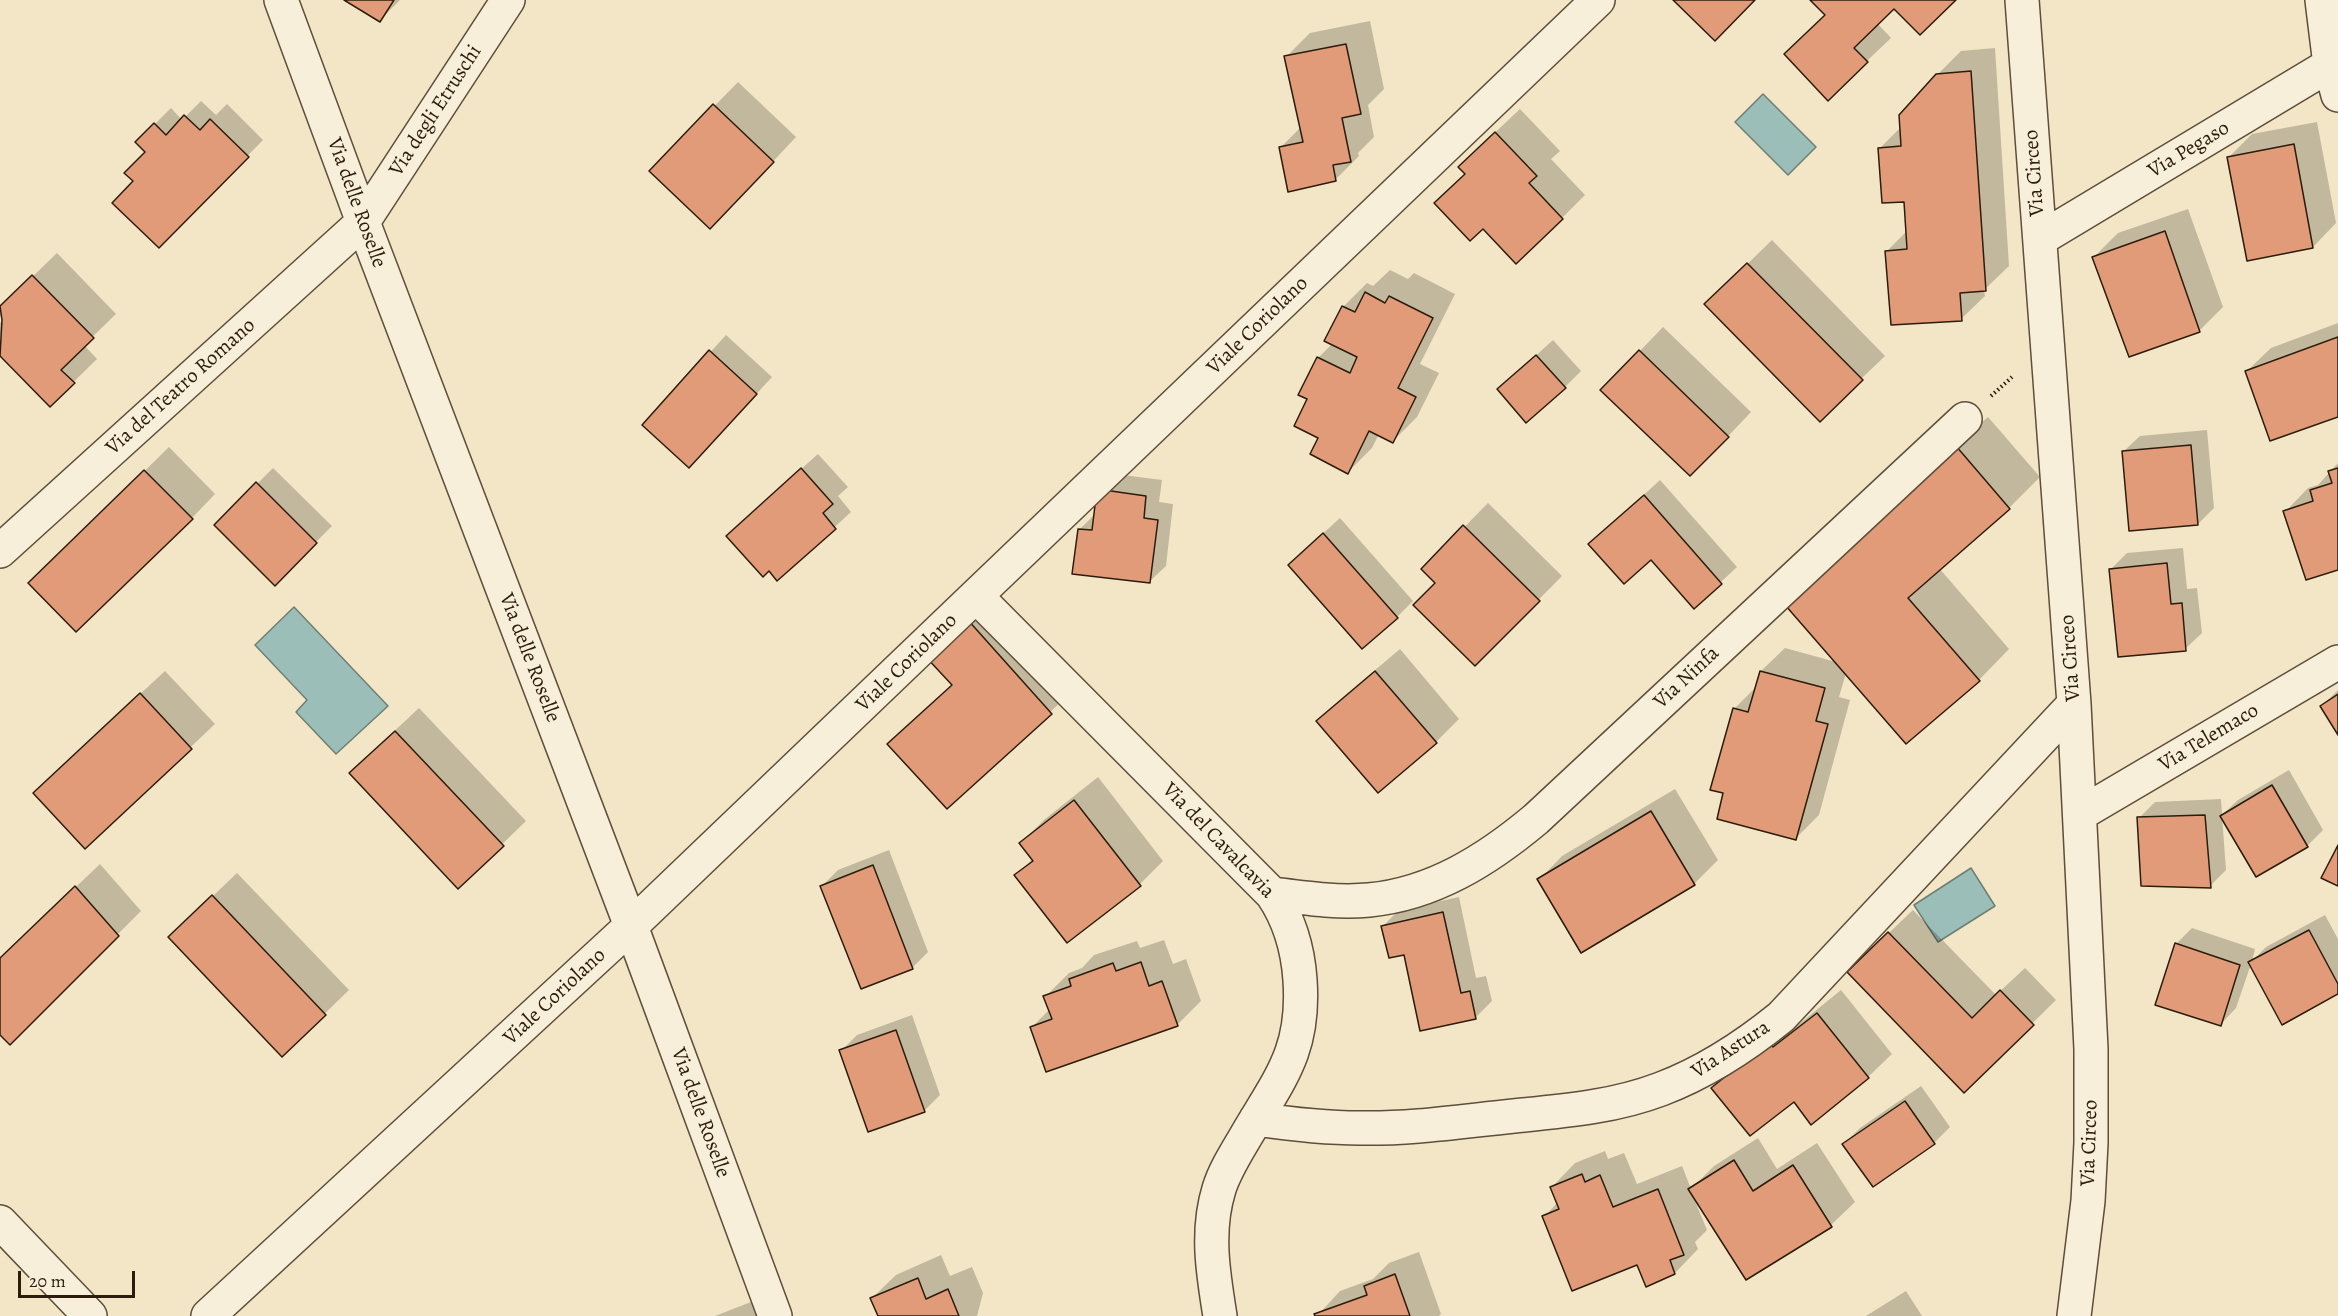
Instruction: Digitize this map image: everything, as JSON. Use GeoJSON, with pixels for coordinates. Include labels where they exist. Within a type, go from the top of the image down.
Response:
{"type":"FeatureCollection","features":[{"type":"Feature","properties":{"kind":"street","name":"Via delle Roselle"},"geometry":{"type":"LineString","coordinates":[[281,0],[363,222],[632,926],[775,1316]]}},
{"type":"Feature","properties":{"kind":"street","name":"Via degli Etruschi"},"geometry":{"type":"LineString","coordinates":[[363,222],[508,0]]}},
{"type":"Feature","properties":{"kind":"street","name":"Viale Coriolano"},"geometry":{"type":"LineString","coordinates":[[208,1316],[632,926],[1598,0]]}},
{"type":"Feature","properties":{"kind":"street","name":"Via Circeo"},"geometry":{"type":"LineString","coordinates":[[2022,0],[2074,704],[2091,1049],[2091,1143],[2087,1210],[2074,1316]]}},
{"type":"Feature","properties":{"kind":"street"},"geometry":{"type":"LineString","coordinates":[[2322,0],[2335,73]]}},
{"type":"Feature","properties":{"kind":"street","name":"Via Pegaso"},"geometry":{"type":"LineString","coordinates":[[2040,239],[2335,73]]}},
{"type":"Feature","properties":{"kind":"street","name":"Via del Teatro Romano"},"geometry":{"type":"LineString","coordinates":[[0,551],[363,222]]}},
{"type":"Feature","properties":{"kind":"street","name":"Via Ninfa"},"geometry":{"type":"LineString","coordinates":[[1272,894],[1317,900],[1383,898],[1425,887],[1479,862],[1536,819],[1965,419]]}},
{"type":"Feature","properties":{"kind":"street","name":"Via del Cavalcavia"},"geometry":{"type":"LineString","coordinates":[[976,596],[1272,894],[1284,915],[1298,957],[1301,1021],[1296,1044],[1287,1067],[1224,1177],[1215,1210],[1211,1247],[1220,1316]]}},
{"type":"Feature","properties":{"kind":"street","name":"Via Telemaco"},"geometry":{"type":"LineString","coordinates":[[2080,814],[2338,662]]}},
{"type":"Feature","properties":{"kind":"street","name":"Via Astura"},"geometry":{"type":"LineString","coordinates":[[1256,1119],[1362,1128],[1418,1126],[1552,1112],[1627,1100],[1660,1090],[1703,1071],[1744,1046],[1782,1017],[2074,704]]}},
{"type":"Feature","properties":{"kind":"street"},"geometry":{"type":"LineString","coordinates":[[0,1222],[90,1316]]}},
{"type":"Feature","properties":{"kind":"path"},"geometry":{"type":"LineString","coordinates":[[1965,419],[2049,345]]}},
{"type":"Feature","properties":{"kind":"water"},"geometry":{"type":"Polygon","coordinates":[[[1763,94],[1816,147],[1788,175],[1735,122],[1763,94]]]}},
{"type":"Feature","properties":{"kind":"water"},"geometry":{"type":"Polygon","coordinates":[[[294,607],[388,706],[336,754],[296,712],[307,700],[255,645],[294,607]]]}},
{"type":"Feature","properties":{"kind":"water"},"geometry":{"type":"Polygon","coordinates":[[[1971,868],[1995,906],[1938,942],[1914,905],[1971,868]]]}},
{"type":"Feature","properties":{"kind":"building"},"geometry":{"type":"Polygon","coordinates":[[[344,0],[394,0],[380,22],[344,0]]]}},
{"type":"Feature","properties":{"kind":"building"},"geometry":{"type":"Polygon","coordinates":[[[1673,0],[1755,0],[1715,41],[1673,0]]]}},
{"type":"Feature","properties":{"kind":"building"},"geometry":{"type":"Polygon","coordinates":[[[1810,0],[1956,0],[1920,35],[1894,9],[1854,48],[1868,62],[1828,101],[1784,54],[1825,15],[1810,0]]]}},
{"type":"Feature","properties":{"kind":"building"},"geometry":{"type":"Polygon","coordinates":[[[1346,44],[1361,114],[1342,118],[1351,162],[1333,165],[1336,181],[1288,192],[1279,147],[1303,142],[1284,56],[1346,44]]]}},
{"type":"Feature","properties":{"kind":"building"},"geometry":{"type":"Polygon","coordinates":[[[1971,71],[1986,291],[1960,293],[1962,321],[1891,325],[1885,251],[1907,249],[1904,202],[1882,203],[1878,148],[1901,146],[1899,115],[1936,74],[1971,71]]]}},
{"type":"Feature","properties":{"kind":"building"},"geometry":{"type":"Polygon","coordinates":[[[713,104],[774,162],[710,229],[649,171],[713,104]]]}},
{"type":"Feature","properties":{"kind":"building"},"geometry":{"type":"Polygon","coordinates":[[[184,115],[200,130],[210,119],[249,157],[159,248],[112,203],[133,181],[124,173],[145,152],[135,142],[154,123],[166,135],[184,115]]]}},
{"type":"Feature","properties":{"kind":"building"},"geometry":{"type":"Polygon","coordinates":[[[1495,132],[1537,176],[1529,183],[1563,219],[1516,264],[1483,229],[1470,241],[1434,203],[1465,174],[1458,167],[1495,132]]]}},
{"type":"Feature","properties":{"kind":"building"},"geometry":{"type":"Polygon","coordinates":[[[2294,144],[2313,248],[2247,261],[2227,157],[2294,144]]]}},
{"type":"Feature","properties":{"kind":"building"},"geometry":{"type":"Polygon","coordinates":[[[2165,231],[2200,332],[2129,357],[2092,257],[2165,231]]]}},
{"type":"Feature","properties":{"kind":"building"},"geometry":{"type":"Polygon","coordinates":[[[1747,263],[1863,380],[1820,422],[1704,304],[1747,263]]]}},
{"type":"Feature","properties":{"kind":"building"},"geometry":{"type":"Polygon","coordinates":[[[32,275],[94,338],[61,370],[75,383],[50,407],[0,356],[2,320],[0,306],[32,275]]]}},
{"type":"Feature","properties":{"kind":"building"},"geometry":{"type":"Polygon","coordinates":[[[1365,292],[1385,303],[1389,296],[1433,318],[1398,388],[1416,397],[1393,443],[1369,431],[1348,474],[1310,454],[1318,438],[1294,426],[1307,399],[1298,395],[1317,357],[1350,373],[1357,357],[1324,341],[1342,306],[1355,312],[1365,292]]]}},
{"type":"Feature","properties":{"kind":"building"},"geometry":{"type":"Polygon","coordinates":[[[2338,337],[2338,417],[2270,441],[2245,371],[2338,337]]]}},
{"type":"Feature","properties":{"kind":"building"},"geometry":{"type":"Polygon","coordinates":[[[709,350],[757,394],[689,468],[642,425],[709,350]]]}},
{"type":"Feature","properties":{"kind":"building"},"geometry":{"type":"Polygon","coordinates":[[[1639,350],[1729,437],[1690,476],[1600,390],[1639,350]]]}},
{"type":"Feature","properties":{"kind":"building"},"geometry":{"type":"Polygon","coordinates":[[[1536,355],[1566,388],[1526,423],[1497,389],[1536,355]]]}},
{"type":"Feature","properties":{"kind":"building"},"geometry":{"type":"Polygon","coordinates":[[[2191,445],[2198,525],[2129,531],[2122,451],[2191,445]]]}},
{"type":"Feature","properties":{"kind":"building"},"geometry":{"type":"Polygon","coordinates":[[[1956,446],[2010,509],[1908,598],[1980,681],[1906,744],[1779,598],[1956,446]]]}},
{"type":"Feature","properties":{"kind":"building"},"geometry":{"type":"Polygon","coordinates":[[[801,468],[833,504],[823,513],[836,529],[777,581],[769,571],[763,577],[726,536],[801,468]]]}},
{"type":"Feature","properties":{"kind":"building"},"geometry":{"type":"Polygon","coordinates":[[[2338,468],[2338,570],[2306,580],[2283,511],[2313,501],[2310,490],[2332,483],[2328,471],[2338,468]]]}},
{"type":"Feature","properties":{"kind":"building"},"geometry":{"type":"Polygon","coordinates":[[[144,470],[193,519],[76,632],[28,583],[144,470]]]}},
{"type":"Feature","properties":{"kind":"building"},"geometry":{"type":"Polygon","coordinates":[[[256,482],[317,543],[275,586],[214,525],[256,482]]]}},
{"type":"Feature","properties":{"kind":"building"},"geometry":{"type":"Polygon","coordinates":[[[1097,489],[1146,496],[1144,518],[1158,520],[1150,583],[1072,574],[1078,529],[1092,530],[1097,489]]]}},
{"type":"Feature","properties":{"kind":"building"},"geometry":{"type":"Polygon","coordinates":[[[1644,495],[1722,584],[1694,609],[1651,560],[1624,584],[1588,544],[1644,495]]]}},
{"type":"Feature","properties":{"kind":"building"},"geometry":{"type":"Polygon","coordinates":[[[1463,525],[1540,601],[1475,666],[1413,605],[1435,583],[1421,569],[1463,525]]]}},
{"type":"Feature","properties":{"kind":"building"},"geometry":{"type":"Polygon","coordinates":[[[1323,533],[1398,618],[1362,649],[1288,565],[1323,533]]]}},
{"type":"Feature","properties":{"kind":"building"},"geometry":{"type":"Polygon","coordinates":[[[2167,563],[2171,604],[2182,603],[2186,651],[2118,657],[2109,569],[2167,563]]]}},
{"type":"Feature","properties":{"kind":"building"},"geometry":{"type":"Polygon","coordinates":[[[967,619],[1052,714],[947,809],[887,744],[952,685],[925,656],[967,619]]]}},
{"type":"Feature","properties":{"kind":"building"},"geometry":{"type":"Polygon","coordinates":[[[1375,671],[1437,743],[1378,793],[1316,721],[1375,671]]]}},
{"type":"Feature","properties":{"kind":"building"},"geometry":{"type":"Polygon","coordinates":[[[1760,671],[1825,688],[1816,721],[1828,724],[1796,840],[1717,819],[1723,793],[1710,790],[1733,708],[1748,712],[1760,671]]]}},
{"type":"Feature","properties":{"kind":"building"},"geometry":{"type":"Polygon","coordinates":[[[140,693],[192,749],[85,849],[33,793],[140,693]]]}},
{"type":"Feature","properties":{"kind":"building"},"geometry":{"type":"Polygon","coordinates":[[[2338,694],[2338,735],[2320,706],[2338,694]]]}},
{"type":"Feature","properties":{"kind":"building"},"geometry":{"type":"Polygon","coordinates":[[[395,731],[504,846],[458,889],[349,773],[395,731]]]}},
{"type":"Feature","properties":{"kind":"building"},"geometry":{"type":"Polygon","coordinates":[[[2272,785],[2308,847],[2256,877],[2220,816],[2272,785]]]}},
{"type":"Feature","properties":{"kind":"building"},"geometry":{"type":"Polygon","coordinates":[[[1074,800],[1141,886],[1067,943],[1014,875],[1033,861],[1019,843],[1074,800]]]}},
{"type":"Feature","properties":{"kind":"building"},"geometry":{"type":"Polygon","coordinates":[[[1651,811],[1695,885],[1581,953],[1537,879],[1651,811]]]}},
{"type":"Feature","properties":{"kind":"building"},"geometry":{"type":"Polygon","coordinates":[[[2205,815],[2211,888],[2141,886],[2137,817],[2205,815]]]}},
{"type":"Feature","properties":{"kind":"building"},"geometry":{"type":"Polygon","coordinates":[[[2338,845],[2338,886],[2321,878],[2338,845]]]}},
{"type":"Feature","properties":{"kind":"building"},"geometry":{"type":"Polygon","coordinates":[[[873,865],[913,969],[861,989],[820,886],[873,865]]]}},
{"type":"Feature","properties":{"kind":"building"},"geometry":{"type":"Polygon","coordinates":[[[75,886],[119,936],[10,1045],[0,1035],[0,958],[75,886]]]}},
{"type":"Feature","properties":{"kind":"building"},"geometry":{"type":"Polygon","coordinates":[[[212,895],[326,1015],[282,1057],[168,937],[212,895]]]}},
{"type":"Feature","properties":{"kind":"building"},"geometry":{"type":"Polygon","coordinates":[[[1443,912],[1461,993],[1470,991],[1476,1019],[1420,1031],[1404,955],[1389,958],[1381,926],[1443,912]]]}},
{"type":"Feature","properties":{"kind":"building"},"geometry":{"type":"Polygon","coordinates":[[[2309,930],[2338,984],[2338,994],[2282,1025],[2248,962],[2309,930]]]}},
{"type":"Feature","properties":{"kind":"building"},"geometry":{"type":"Polygon","coordinates":[[[1888,932],[1972,1018],[2000,990],[2034,1025],[1964,1093],[1847,972],[1888,932]]]}},
{"type":"Feature","properties":{"kind":"building"},"geometry":{"type":"Polygon","coordinates":[[[2175,943],[2240,965],[2221,1026],[2155,1005],[2175,943]]]}},
{"type":"Feature","properties":{"kind":"building"},"geometry":{"type":"Polygon","coordinates":[[[1141,962],[1149,986],[1162,981],[1178,1026],[1046,1072],[1030,1027],[1052,1019],[1043,996],[1071,986],[1069,979],[1113,963],[1116,971],[1141,962]]]}},
{"type":"Feature","properties":{"kind":"building"},"geometry":{"type":"Polygon","coordinates":[[[1817,1013],[1869,1078],[1811,1125],[1794,1102],[1750,1136],[1711,1088],[1769,1042],[1773,1047],[1817,1013]]]}},
{"type":"Feature","properties":{"kind":"building"},"geometry":{"type":"Polygon","coordinates":[[[896,1030],[925,1112],[868,1132],[839,1050],[896,1030]]]}},
{"type":"Feature","properties":{"kind":"building"},"geometry":{"type":"Polygon","coordinates":[[[1905,1101],[1935,1144],[1873,1187],[1842,1144],[1905,1101]]]}},
{"type":"Feature","properties":{"kind":"building"},"geometry":{"type":"Polygon","coordinates":[[[1734,1160],[1753,1191],[1793,1165],[1832,1227],[1746,1280],[1688,1189],[1734,1160]]]}},
{"type":"Feature","properties":{"kind":"building"},"geometry":{"type":"Polygon","coordinates":[[[1582,1174],[1585,1182],[1600,1175],[1613,1207],[1658,1189],[1684,1255],[1670,1260],[1675,1274],[1646,1287],[1637,1265],[1572,1291],[1542,1216],[1559,1209],[1550,1187],[1582,1174]]]}},
{"type":"Feature","properties":{"kind":"building"},"geometry":{"type":"Polygon","coordinates":[[[1395,1274],[1410,1316],[1315,1316],[1314,1314],[1367,1295],[1364,1286],[1395,1274]]]}},
{"type":"Feature","properties":{"kind":"building"},"geometry":{"type":"Polygon","coordinates":[[[918,1278],[926,1299],[948,1289],[959,1316],[878,1316],[870,1298],[918,1278]]]}}]}
